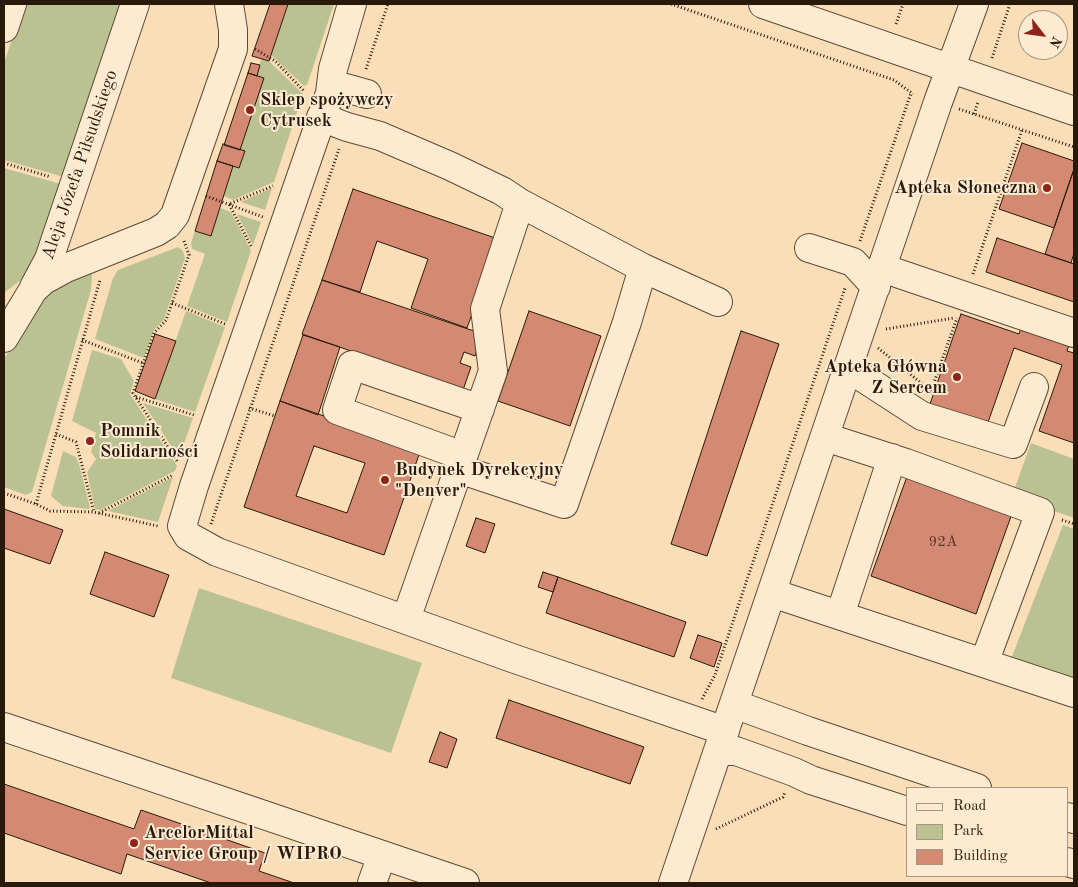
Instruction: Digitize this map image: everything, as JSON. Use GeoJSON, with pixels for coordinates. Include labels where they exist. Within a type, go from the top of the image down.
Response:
{"type":"FeatureCollection","features":[{"type":"Feature","properties":{"kind":"street"},"geometry":{"type":"LineString","coordinates":[[4,28],[12,4]]}},
{"type":"Feature","properties":{"kind":"street","name":"Aleja Józefa Piłsudskiego"},"geometry":{"type":"LineString","coordinates":[[4,310],[20,302],[33,290],[48,259],[136,4]]}},
{"type":"Feature","properties":{"kind":"street"},"geometry":{"type":"LineString","coordinates":[[4,338],[33,290],[44,280],[60,270],[156,232],[167,225],[174,215],[233,49],[233,30],[228,4]]}},
{"type":"Feature","properties":{"kind":"street"},"geometry":{"type":"LineString","coordinates":[[352,4],[333,69],[316,88],[313,108],[182,526],[188,536],[217,552],[691,720],[736,751],[811,780],[906,811]]}},
{"type":"Feature","properties":{"kind":"street"},"geometry":{"type":"LineString","coordinates":[[763,4],[1074,111]]}},
{"type":"Feature","properties":{"kind":"street"},"geometry":{"type":"LineString","coordinates":[[673,883],[938,102],[952,69],[974,4]]}},
{"type":"Feature","properties":{"kind":"street"},"geometry":{"type":"LineString","coordinates":[[316,88],[362,93]]}},
{"type":"Feature","properties":{"kind":"street"},"geometry":{"type":"LineString","coordinates":[[313,108],[347,127],[380,136],[450,166],[502,191],[520,203],[643,268],[718,302]]}},
{"type":"Feature","properties":{"kind":"street"},"geometry":{"type":"LineString","coordinates":[[406,619],[493,371],[485,309],[520,203]]}},
{"type":"Feature","properties":{"kind":"street"},"geometry":{"type":"LineString","coordinates":[[810,248],[882,270],[961,307],[1074,333]]}},
{"type":"Feature","properties":{"kind":"street"},"geometry":{"type":"LineString","coordinates":[[480,409],[352,365],[337,410],[564,504],[627,322],[643,268]]}},
{"type":"Feature","properties":{"kind":"street"},"geometry":{"type":"LineString","coordinates":[[848,368],[922,416],[1013,444],[1034,387]]}},
{"type":"Feature","properties":{"kind":"street"},"geometry":{"type":"LineString","coordinates":[[825,437],[892,458],[1040,512],[984,664]]}},
{"type":"Feature","properties":{"kind":"street"},"geometry":{"type":"LineString","coordinates":[[840,615],[892,458]]}},
{"type":"Feature","properties":{"kind":"street"},"geometry":{"type":"LineString","coordinates":[[772,592],[1074,693]]}},
{"type":"Feature","properties":{"kind":"street"},"geometry":{"type":"LineString","coordinates":[[734,704],[808,732],[974,787]]}},
{"type":"Feature","properties":{"kind":"street"},"geometry":{"type":"LineString","coordinates":[[4,727],[465,883]]}},
{"type":"Feature","properties":{"kind":"street"},"geometry":{"type":"LineString","coordinates":[[372,883],[382,855]]}},
{"type":"Feature","properties":{"kind":"path"},"geometry":{"type":"LineString","coordinates":[[362,93],[388,4]]}},
{"type":"Feature","properties":{"kind":"path"},"geometry":{"type":"LineString","coordinates":[[671,4],[894,80],[911,93],[1074,147]]}},
{"type":"Feature","properties":{"kind":"path"},"geometry":{"type":"LineString","coordinates":[[250,45],[316,88],[313,108]]}},
{"type":"Feature","properties":{"kind":"path"},"geometry":{"type":"LineString","coordinates":[[691,720],[715,675],[911,93]]}},
{"type":"Feature","properties":{"kind":"path"},"geometry":{"type":"LineString","coordinates":[[204,545],[347,127]]}},
{"type":"Feature","properties":{"kind":"path"},"geometry":{"type":"LineString","coordinates":[[922,416],[1022,130]]}},
{"type":"Feature","properties":{"kind":"path"},"geometry":{"type":"LineString","coordinates":[[4,163],[54,178]]}},
{"type":"Feature","properties":{"kind":"path"},"geometry":{"type":"LineString","coordinates":[[229,204],[276,184],[274,192]]}},
{"type":"Feature","properties":{"kind":"path"},"geometry":{"type":"LineString","coordinates":[[200,194],[265,217],[262,226]]}},
{"type":"Feature","properties":{"kind":"path"},"geometry":{"type":"LineString","coordinates":[[229,204],[254,251],[256,243]]}},
{"type":"Feature","properties":{"kind":"path"},"geometry":{"type":"LineString","coordinates":[[182,236],[189,255],[166,320],[154,333],[133,393],[180,466],[183,458]]}},
{"type":"Feature","properties":{"kind":"path"},"geometry":{"type":"LineString","coordinates":[[36,504],[108,251]]}},
{"type":"Feature","properties":{"kind":"path"},"geometry":{"type":"LineString","coordinates":[[172,303],[228,326]]}},
{"type":"Feature","properties":{"kind":"path"},"geometry":{"type":"LineString","coordinates":[[831,328],[860,333],[961,307]]}},
{"type":"Feature","properties":{"kind":"path"},"geometry":{"type":"LineString","coordinates":[[860,333],[931,391]]}},
{"type":"Feature","properties":{"kind":"path"},"geometry":{"type":"LineString","coordinates":[[82,340],[143,364]]}},
{"type":"Feature","properties":{"kind":"path"},"geometry":{"type":"LineString","coordinates":[[135,397],[197,416]]}},
{"type":"Feature","properties":{"kind":"path"},"geometry":{"type":"LineString","coordinates":[[56,434],[76,442],[96,513]]}},
{"type":"Feature","properties":{"kind":"path"},"geometry":{"type":"LineString","coordinates":[[96,513],[178,472],[175,481]]}},
{"type":"Feature","properties":{"kind":"path"},"geometry":{"type":"LineString","coordinates":[[4,493],[50,511],[96,513],[160,526]]}},
{"type":"Feature","properties":{"kind":"path"},"geometry":{"type":"LineString","coordinates":[[687,844],[783,797],[794,772]]}},
{"type":"Feature","properties":{"kind":"green space"},"geometry":{"type":"Polygon","coordinates":[[[24,4],[123,4],[64,177],[4,160],[4,63],[24,4]]]}},
{"type":"Feature","properties":{"kind":"green space"},"geometry":{"type":"Polygon","coordinates":[[[288,4],[334,4],[307,85],[304,86],[271,55],[288,4]]]}},
{"type":"Feature","properties":{"kind":"green space"},"geometry":{"type":"Polygon","coordinates":[[[261,59],[269,61],[303,94],[274,182],[233,200],[224,196],[233,166],[239,168],[245,152],[240,150],[263,78],[257,76],[261,59]]]}},
{"type":"Feature","properties":{"kind":"green space"},"geometry":{"type":"Polygon","coordinates":[[[4,168],[61,184],[31,266],[21,280],[4,293],[4,168]]]}},
{"type":"Feature","properties":{"kind":"green space"},"geometry":{"type":"Polygon","coordinates":[[[272,188],[265,210],[241,202],[272,188]]]}},
{"type":"Feature","properties":{"kind":"green space"},"geometry":{"type":"Polygon","coordinates":[[[220,208],[231,212],[251,251],[227,322],[187,306],[205,254],[192,249],[191,243],[195,231],[211,236],[220,208]]]}},
{"type":"Feature","properties":{"kind":"green space"},"geometry":{"type":"Polygon","coordinates":[[[237,214],[261,222],[253,245],[237,214]]]}},
{"type":"Feature","properties":{"kind":"green space"},"geometry":{"type":"Polygon","coordinates":[[[178,247],[183,251],[185,258],[164,319],[154,330],[144,358],[95,339],[113,278],[118,270],[178,247]]]}},
{"type":"Feature","properties":{"kind":"green space"},"geometry":{"type":"Polygon","coordinates":[[[91,269],[91,290],[32,492],[26,495],[4,487],[4,359],[44,298],[56,288],[91,269]]]}},
{"type":"Feature","properties":{"kind":"green space"},"geometry":{"type":"Polygon","coordinates":[[[186,311],[225,327],[195,412],[155,399],[186,311]]]}},
{"type":"Feature","properties":{"kind":"green space"},"geometry":{"type":"Polygon","coordinates":[[[92,350],[121,359],[134,381],[130,394],[177,466],[175,471],[100,510],[95,509],[87,472],[96,459],[91,452],[96,433],[72,421],[92,350]]]}},
{"type":"Feature","properties":{"kind":"green space"},"geometry":{"type":"Polygon","coordinates":[[[143,403],[193,418],[180,455],[177,455],[143,403]]]}},
{"type":"Feature","properties":{"kind":"green space"},"geometry":{"type":"Polygon","coordinates":[[[1031,443],[1074,459],[1074,518],[1012,496],[1031,443]]]}},
{"type":"Feature","properties":{"kind":"green space"},"geometry":{"type":"Polygon","coordinates":[[[63,451],[76,457],[89,509],[63,506],[51,496],[63,451]]]}},
{"type":"Feature","properties":{"kind":"green space"},"geometry":{"type":"Polygon","coordinates":[[[173,477],[158,522],[108,511],[173,477]]]}},
{"type":"Feature","properties":{"kind":"green space"},"geometry":{"type":"Polygon","coordinates":[[[1063,525],[1074,529],[1074,680],[1011,659],[1063,525]]]}},
{"type":"Feature","properties":{"kind":"green space"},"geometry":{"type":"Polygon","coordinates":[[[199,588],[422,663],[391,753],[171,678],[199,588]]]}},
{"type":"Feature","properties":{"kind":"building"},"geometry":{"type":"Polygon","coordinates":[[[270,4],[288,4],[269,61],[252,56],[270,4]]]}},
{"type":"Feature","properties":{"kind":"building"},"geometry":{"type":"Polygon","coordinates":[[[251,63],[260,65],[257,76],[248,73],[251,63]]]}},
{"type":"Feature","properties":{"kind":"building"},"geometry":{"type":"Polygon","coordinates":[[[248,73],[264,78],[240,150],[224,145],[248,73]]]}},
{"type":"Feature","properties":{"kind":"building"},"geometry":{"type":"Polygon","coordinates":[[[1022,143],[1074,161],[1074,169],[1054,228],[999,209],[1022,143]]]}},
{"type":"Feature","properties":{"kind":"building"},"geometry":{"type":"Polygon","coordinates":[[[223,144],[245,151],[239,168],[217,161],[223,144]]]}},
{"type":"Feature","properties":{"kind":"building"},"geometry":{"type":"Polygon","coordinates":[[[217,161],[233,166],[211,236],[195,231],[217,161]]]}},
{"type":"Feature","properties":{"kind":"building"},"geometry":{"type":"Polygon","coordinates":[[[1074,169],[1074,253],[1071,263],[1045,254],[1074,169]]]}},
{"type":"Feature","properties":{"kind":"building"},"geometry":{"type":"Polygon","coordinates":[[[353,189],[498,239],[467,328],[411,308],[428,259],[377,241],[360,292],[322,280],[353,189]]]}},
{"type":"Feature","properties":{"kind":"building"},"geometry":{"type":"Polygon","coordinates":[[[997,238],[1074,264],[1074,302],[986,272],[997,238]]]}},
{"type":"Feature","properties":{"kind":"building"},"geometry":{"type":"Polygon","coordinates":[[[322,280],[483,334],[475,356],[464,352],[460,363],[471,367],[463,390],[302,334],[322,280]]]}},
{"type":"Feature","properties":{"kind":"building"},"geometry":{"type":"Polygon","coordinates":[[[529,311],[601,336],[570,426],[498,401],[529,311]]]}},
{"type":"Feature","properties":{"kind":"building"},"geometry":{"type":"Polygon","coordinates":[[[961,314],[1019,334],[1023,322],[1071,339],[1067,351],[1074,353],[1074,443],[1039,431],[1062,365],[1014,348],[986,428],[929,407],[961,314]]]}},
{"type":"Feature","properties":{"kind":"building"},"geometry":{"type":"Polygon","coordinates":[[[741,331],[779,344],[707,556],[671,544],[741,331]]]}},
{"type":"Feature","properties":{"kind":"building"},"geometry":{"type":"Polygon","coordinates":[[[155,334],[176,341],[155,399],[135,391],[155,334]]]}},
{"type":"Feature","properties":{"kind":"building"},"geometry":{"type":"Polygon","coordinates":[[[303,335],[340,347],[318,415],[280,401],[303,335]]]}},
{"type":"Feature","properties":{"kind":"building","name":"Budynek Dyrekcyjny \"Denver\""},"geometry":{"type":"Polygon","coordinates":[[[280,401],[421,449],[384,555],[244,507],[280,401]],[[314,446],[296,496],[347,513],[365,463],[314,446]]]}},
{"type":"Feature","properties":{"kind":"building"},"geometry":{"type":"Polygon","coordinates":[[[909,471],[1014,508],[976,614],[871,576],[909,471]]]}},
{"type":"Feature","properties":{"kind":"building"},"geometry":{"type":"Polygon","coordinates":[[[4,509],[63,530],[50,564],[4,548],[4,509]]]}},
{"type":"Feature","properties":{"kind":"building"},"geometry":{"type":"Polygon","coordinates":[[[476,518],[495,524],[485,553],[466,546],[476,518]]]}},
{"type":"Feature","properties":{"kind":"building"},"geometry":{"type":"Polygon","coordinates":[[[105,552],[169,575],[154,617],[90,594],[105,552]]]}},
{"type":"Feature","properties":{"kind":"building"},"geometry":{"type":"Polygon","coordinates":[[[543,572],[558,577],[553,592],[538,587],[543,572]]]}},
{"type":"Feature","properties":{"kind":"building"},"geometry":{"type":"Polygon","coordinates":[[[558,577],[686,622],[674,657],[546,613],[558,577]]]}},
{"type":"Feature","properties":{"kind":"building"},"geometry":{"type":"Polygon","coordinates":[[[698,635],[722,643],[714,667],[690,658],[698,635]]]}},
{"type":"Feature","properties":{"kind":"building"},"geometry":{"type":"Polygon","coordinates":[[[509,700],[644,747],[630,784],[496,738],[509,700]]]}},
{"type":"Feature","properties":{"kind":"building"},"geometry":{"type":"Polygon","coordinates":[[[440,732],[457,739],[447,768],[429,762],[440,732]]]}},
{"type":"Feature","properties":{"kind":"building","name":"ArcelorMittal Service Group / WIPRO"},"geometry":{"type":"Polygon","coordinates":[[[4,784],[134,829],[141,810],[265,853],[259,871],[294,883],[211,883],[127,854],[121,874],[4,833],[4,784]]]}},
{"type":"Feature","properties":{"kind":"place","name":"Sklep spożywczy Cytrusek"},"geometry":{"type":"Point","coordinates":[250,110]}},
{"type":"Feature","properties":{"kind":"place","name":"Apteka Słoneczna"},"geometry":{"type":"Point","coordinates":[1047,188]}},
{"type":"Feature","properties":{"kind":"place","name":"Apteka Główna Z Sercem"},"geometry":{"type":"Point","coordinates":[957,377]}},
{"type":"Feature","properties":{"kind":"place","name":"Pomnik Solidarności"},"geometry":{"type":"Point","coordinates":[90,441]}},
{"type":"Feature","properties":{"kind":"place","name":"Budynek Dyrekcyjny \"Denver\""},"geometry":{"type":"Point","coordinates":[385,480]}},
{"type":"Feature","properties":{"kind":"place","name":"ArcelorMittal Service Group / WIPRO"},"geometry":{"type":"Point","coordinates":[134,843]}}]}
